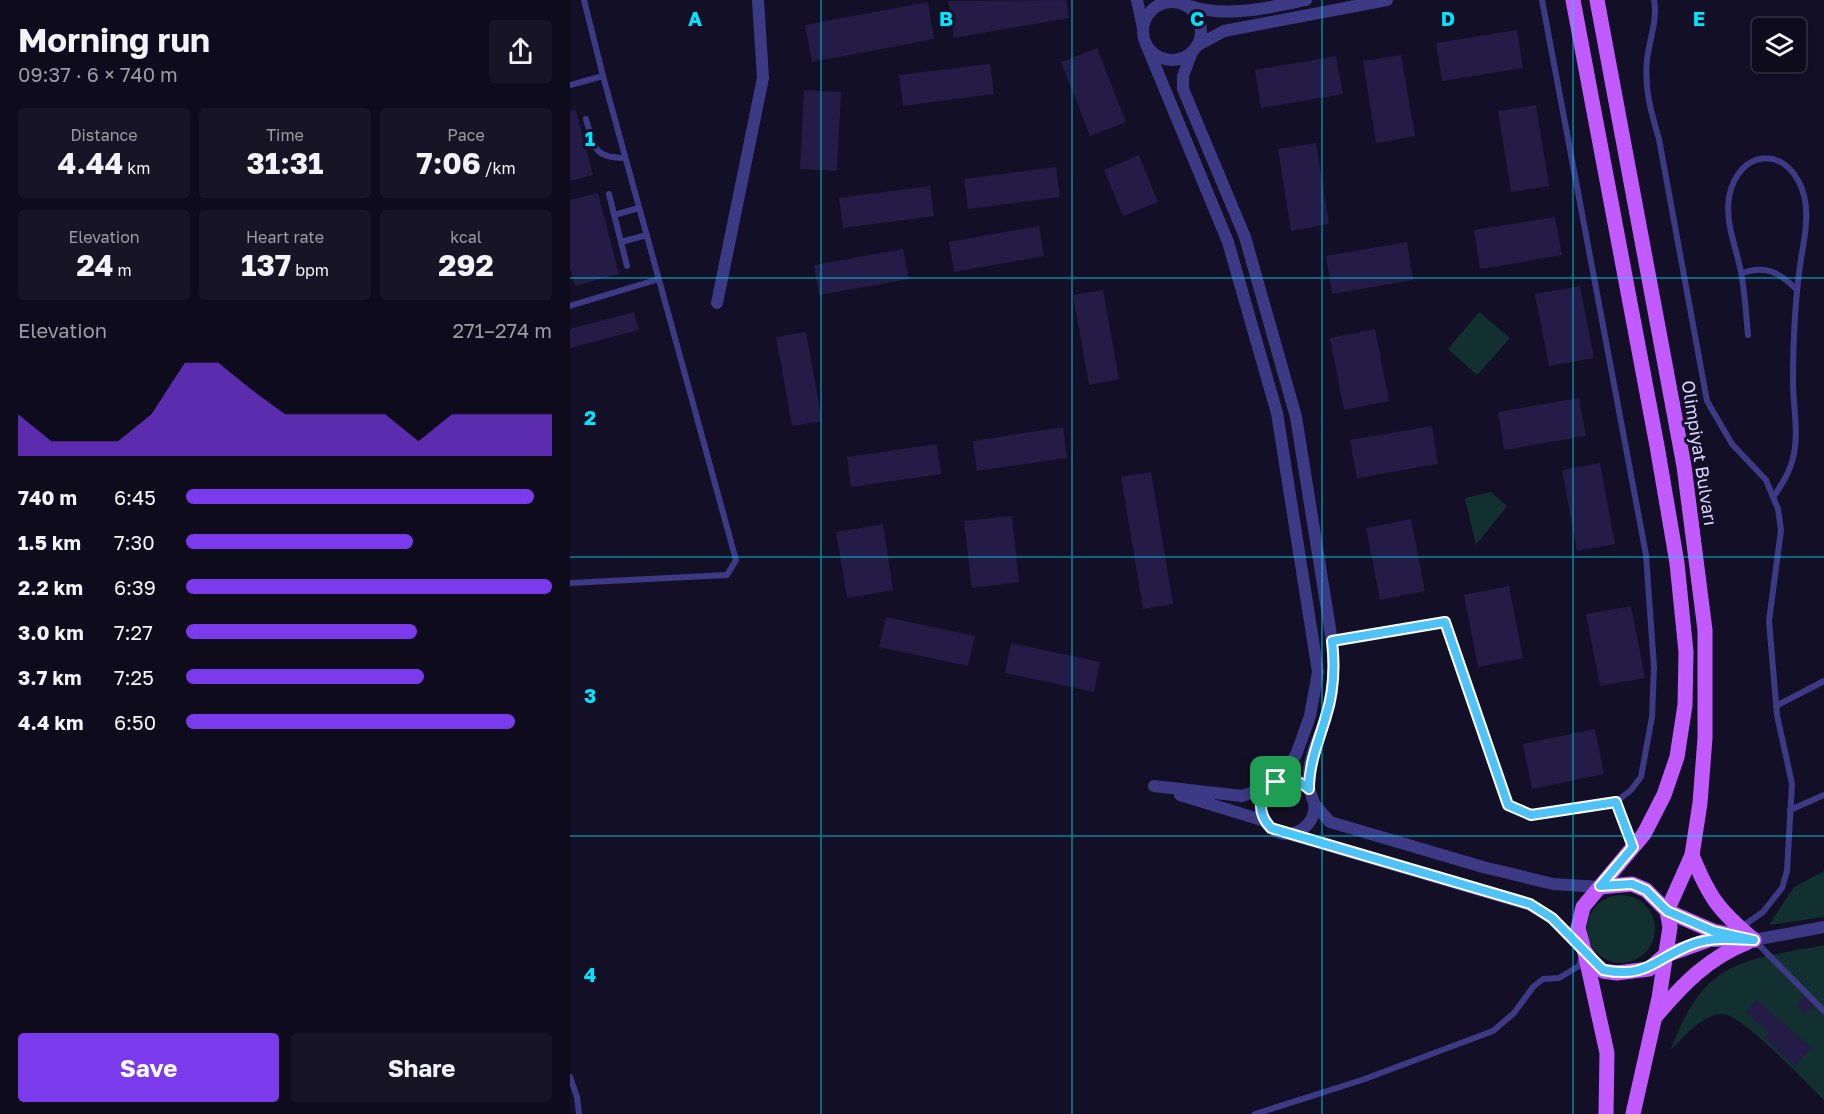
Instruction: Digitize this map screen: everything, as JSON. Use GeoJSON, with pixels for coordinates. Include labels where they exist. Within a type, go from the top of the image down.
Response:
{"type":"FeatureCollection","features":[{"type":"Feature","properties":{"kind":"main road"},"geometry":{"type":"LineString","coordinates":[[1573,0],[1661,470],[1677,563],[1686,651],[1685,705],[1677,757],[1664,795],[1644,834],[1583,907],[1579,917],[1578,928],[1607,1053],[1606,1114]]}},
{"type":"Feature","properties":{"kind":"main road","name":"Olimpiyat Bulvarı"},"geometry":{"type":"LineString","coordinates":[[1597,0],[1684,466],[1705,630],[1705,738],[1692,855],[1667,911]]}},
{"type":"Feature","properties":{"kind":"main road"},"geometry":{"type":"LineString","coordinates":[[1692,855],[1706,890],[1723,914],[1754,940]]}},
{"type":"Feature","properties":{"kind":"main road"},"geometry":{"type":"LineString","coordinates":[[1600,886],[1632,884],[1646,890],[1667,911],[1713,931],[1754,940]]}},
{"type":"Feature","properties":{"kind":"main road"},"geometry":{"type":"LineString","coordinates":[[1633,1114],[1655,1017],[1670,927],[1667,911]]}},
{"type":"Feature","properties":{"kind":"main road"},"geometry":{"type":"LineString","coordinates":[[1584,950],[1603,970],[1617,973],[1649,969],[1664,956],[1711,939],[1754,940]]}},
{"type":"Feature","properties":{"kind":"main road"},"geometry":{"type":"LineString","coordinates":[[1655,1017],[1680,988],[1711,960],[1754,940]]}},
{"type":"Feature","properties":{"kind":"street"},"geometry":{"type":"LineString","coordinates":[[717,303],[763,78],[758,0]]}},
{"type":"Feature","properties":{"kind":"street"},"geometry":{"type":"LineString","coordinates":[[1137,0],[1146,44],[1228,242],[1277,413],[1318,672],[1310,716],[1296,755],[1261,803],[1265,821]]}},
{"type":"Feature","properties":{"kind":"street"},"geometry":{"type":"LineString","coordinates":[[1143,30],[1145,21],[1155,7],[1172,1],[1219,12],[1263,9],[1306,0]]}},
{"type":"Feature","properties":{"kind":"street"},"geometry":{"type":"LineString","coordinates":[[1146,44],[1151,51],[1167,59],[1176,60],[1224,31],[1387,0]]}},
{"type":"Feature","properties":{"kind":"street"},"geometry":{"type":"LineString","coordinates":[[1182,3],[1200,19],[1201,37],[1183,76],[1184,89],[1245,237],[1296,417],[1335,672],[1327,714],[1309,767],[1309,789],[1315,806],[1330,822],[1482,867],[1553,884],[1600,886]]}},
{"type":"Feature","properties":{"kind":"street"},"geometry":{"type":"LineString","coordinates":[[1309,789],[1294,780],[1273,784],[1242,796],[1154,786],[1265,821],[1280,833],[1530,904],[1552,918],[1584,950]]}},
{"type":"Feature","properties":{"kind":"street"},"geometry":{"type":"LineString","coordinates":[[1288,834],[1304,828],[1314,814],[1315,806]]}},
{"type":"Feature","properties":{"kind":"street"},"geometry":{"type":"LineString","coordinates":[[1754,940],[1824,927]]}},
{"type":"Feature","properties":{"kind":"lane"},"geometry":{"type":"LineString","coordinates":[[570,583],[727,575],[736,560],[584,0]]}},
{"type":"Feature","properties":{"kind":"lane"},"geometry":{"type":"LineString","coordinates":[[1332,641],[1445,622],[1508,805],[1531,815],[1616,802],[1631,790],[1641,777],[1652,717],[1654,667],[1646,555],[1542,0]]}},
{"type":"Feature","properties":{"kind":"lane"},"geometry":{"type":"LineString","coordinates":[[1654,0],[1656,11],[1647,61],[1647,99],[1659,138],[1707,401],[1732,444],[1766,480],[1774,496],[1781,530],[1769,621],[1776,706],[1792,784],[1787,871],[1782,888],[1763,912],[1740,928]]}},
{"type":"Feature","properties":{"kind":"lane"},"geometry":{"type":"LineString","coordinates":[[570,85],[603,76]]}},
{"type":"Feature","properties":{"kind":"lane"},"geometry":{"type":"LineString","coordinates":[[586,119],[595,148],[602,155],[626,158]]}},
{"type":"Feature","properties":{"kind":"lane"},"geometry":{"type":"LineString","coordinates":[[1748,335],[1742,273],[1728,225],[1730,196],[1737,176],[1745,166],[1763,157],[1774,158],[1794,173],[1803,192],[1807,225],[1796,289],[1793,386],[1796,445],[1786,478],[1774,496]]}},
{"type":"Feature","properties":{"kind":"lane"},"geometry":{"type":"LineString","coordinates":[[609,194],[627,266]]}},
{"type":"Feature","properties":{"kind":"lane"},"geometry":{"type":"LineString","coordinates":[[614,215],[639,208]]}},
{"type":"Feature","properties":{"kind":"lane"},"geometry":{"type":"LineString","coordinates":[[621,242],[647,235]]}},
{"type":"Feature","properties":{"kind":"lane"},"geometry":{"type":"LineString","coordinates":[[1742,273],[1756,268],[1773,270],[1796,289]]}},
{"type":"Feature","properties":{"kind":"lane"},"geometry":{"type":"LineString","coordinates":[[570,306],[659,279]]}},
{"type":"Feature","properties":{"kind":"lane"},"geometry":{"type":"LineString","coordinates":[[1776,706],[1824,681]]}},
{"type":"Feature","properties":{"kind":"lane"},"geometry":{"type":"LineString","coordinates":[[1790,810],[1824,795]]}},
{"type":"Feature","properties":{"kind":"lane"},"geometry":{"type":"LineString","coordinates":[[1616,802],[1633,847]]}},
{"type":"Feature","properties":{"kind":"lane"},"geometry":{"type":"LineString","coordinates":[[1754,940],[1824,1011]]}},
{"type":"Feature","properties":{"kind":"lane"},"geometry":{"type":"LineString","coordinates":[[1255,1114],[1362,1080],[1493,1031],[1514,1012],[1533,987],[1543,980],[1559,978],[1579,966],[1584,950]]}},
{"type":"Feature","properties":{"kind":"lane"},"geometry":{"type":"LineString","coordinates":[[570,1077],[578,1097],[579,1114]]}},
{"type":"Feature","properties":{"kind":"green space"},"geometry":{"type":"Polygon","coordinates":[[[1479,312],[1510,338],[1477,375],[1448,349],[1479,312]]]}},
{"type":"Feature","properties":{"kind":"green space"},"geometry":{"type":"Polygon","coordinates":[[[1491,492],[1507,506],[1476,545],[1465,498],[1491,492]]]}},
{"type":"Feature","properties":{"kind":"green space"},"geometry":{"type":"Polygon","coordinates":[[[1824,871],[1824,917],[1769,925],[1794,887],[1824,871]]]}},
{"type":"Feature","properties":{"kind":"green space"},"geometry":{"type":"Polygon","coordinates":[[[1628,895],[1640,901],[1649,910],[1655,922],[1653,942],[1645,953],[1628,963],[1614,963],[1597,953],[1589,942],[1587,922],[1597,905],[1608,897],[1628,895]]]}},
{"type":"Feature","properties":{"kind":"green space"},"geometry":{"type":"Polygon","coordinates":[[[1824,945],[1824,1100],[1744,1025],[1722,1014],[1700,1022],[1670,1051],[1696,998],[1711,982],[1727,970],[1768,956],[1824,945]]]}},
{"type":"Feature","properties":{"kind":"building"},"geometry":{"type":"Polygon","coordinates":[[[1066,0],[1069,18],[954,38],[948,1],[1066,0]]]}},
{"type":"Feature","properties":{"kind":"building"},"geometry":{"type":"Polygon","coordinates":[[[928,2],[934,39],[812,62],[805,25],[928,2]]]}},
{"type":"Feature","properties":{"kind":"building"},"geometry":{"type":"Polygon","coordinates":[[[1517,30],[1523,68],[1442,81],[1436,43],[1517,30]]]}},
{"type":"Feature","properties":{"kind":"building"},"geometry":{"type":"Polygon","coordinates":[[[1097,48],[1126,122],[1090,136],[1061,62],[1097,48]]]}},
{"type":"Feature","properties":{"kind":"building"},"geometry":{"type":"Polygon","coordinates":[[[1401,55],[1415,136],[1376,143],[1363,61],[1401,55]]]}},
{"type":"Feature","properties":{"kind":"building"},"geometry":{"type":"Polygon","coordinates":[[[1336,56],[1343,94],[1261,108],[1255,70],[1336,56]]]}},
{"type":"Feature","properties":{"kind":"building"},"geometry":{"type":"Polygon","coordinates":[[[990,64],[994,94],[903,106],[899,75],[990,64]]]}},
{"type":"Feature","properties":{"kind":"building"},"geometry":{"type":"Polygon","coordinates":[[[804,90],[841,92],[837,171],[800,169],[804,90]]]}},
{"type":"Feature","properties":{"kind":"building"},"geometry":{"type":"Polygon","coordinates":[[[1536,105],[1549,186],[1511,192],[1498,111],[1536,105]]]}},
{"type":"Feature","properties":{"kind":"building"},"geometry":{"type":"Polygon","coordinates":[[[576,110],[593,175],[570,181],[570,111],[576,110]]]}},
{"type":"Feature","properties":{"kind":"building"},"geometry":{"type":"Polygon","coordinates":[[[1316,143],[1329,224],[1291,231],[1278,149],[1316,143]]]}},
{"type":"Feature","properties":{"kind":"building"},"geometry":{"type":"Polygon","coordinates":[[[1139,155],[1158,202],[1123,216],[1104,170],[1139,155]]]}},
{"type":"Feature","properties":{"kind":"building"},"geometry":{"type":"Polygon","coordinates":[[[1056,167],[1060,197],[968,209],[964,179],[1056,167]]]}},
{"type":"Feature","properties":{"kind":"building"},"geometry":{"type":"Polygon","coordinates":[[[930,186],[934,216],[843,228],[839,198],[930,186]]]}},
{"type":"Feature","properties":{"kind":"building"},"geometry":{"type":"Polygon","coordinates":[[[598,193],[619,274],[575,286],[570,268],[570,200],[598,193]]]}},
{"type":"Feature","properties":{"kind":"building"},"geometry":{"type":"Polygon","coordinates":[[[1555,217],[1562,255],[1480,269],[1474,230],[1555,217]]]}},
{"type":"Feature","properties":{"kind":"building"},"geometry":{"type":"Polygon","coordinates":[[[1039,226],[1044,256],[954,272],[949,242],[1039,226]]]}},
{"type":"Feature","properties":{"kind":"building"},"geometry":{"type":"Polygon","coordinates":[[[1407,242],[1413,280],[1332,294],[1326,256],[1407,242]]]}},
{"type":"Feature","properties":{"kind":"building"},"geometry":{"type":"Polygon","coordinates":[[[903,249],[909,279],[819,295],[814,265],[903,249]]]}},
{"type":"Feature","properties":{"kind":"building"},"geometry":{"type":"Polygon","coordinates":[[[1580,286],[1594,358],[1549,366],[1535,294],[1580,286]]]}},
{"type":"Feature","properties":{"kind":"building"},"geometry":{"type":"Polygon","coordinates":[[[1103,290],[1119,379],[1089,385],[1073,295],[1103,290]]]}},
{"type":"Feature","properties":{"kind":"building"},"geometry":{"type":"Polygon","coordinates":[[[634,312],[639,330],[570,348],[570,329],[634,312]]]}},
{"type":"Feature","properties":{"kind":"building"},"geometry":{"type":"Polygon","coordinates":[[[1375,329],[1389,401],[1344,410],[1330,338],[1375,329]]]}},
{"type":"Feature","properties":{"kind":"building"},"geometry":{"type":"Polygon","coordinates":[[[806,332],[822,421],[792,426],[776,337],[806,332]]]}},
{"type":"Feature","properties":{"kind":"building"},"geometry":{"type":"Polygon","coordinates":[[[1579,398],[1586,436],[1504,450],[1498,412],[1579,398]]]}},
{"type":"Feature","properties":{"kind":"building"},"geometry":{"type":"Polygon","coordinates":[[[1432,426],[1438,464],[1357,478],[1350,440],[1432,426]]]}},
{"type":"Feature","properties":{"kind":"building"},"geometry":{"type":"Polygon","coordinates":[[[1063,427],[1067,458],[977,471],[973,441],[1063,427]]]}},
{"type":"Feature","properties":{"kind":"building"},"geometry":{"type":"Polygon","coordinates":[[[937,444],[941,474],[851,487],[847,457],[937,444]]]}},
{"type":"Feature","properties":{"kind":"building"},"geometry":{"type":"Polygon","coordinates":[[[1600,463],[1615,544],[1577,551],[1562,470],[1600,463]]]}},
{"type":"Feature","properties":{"kind":"building"},"geometry":{"type":"Polygon","coordinates":[[[1151,472],[1173,604],[1143,609],[1121,477],[1151,472]]]}},
{"type":"Feature","properties":{"kind":"building"},"geometry":{"type":"Polygon","coordinates":[[[1012,516],[1019,582],[972,588],[964,521],[1012,516]]]}},
{"type":"Feature","properties":{"kind":"building"},"geometry":{"type":"Polygon","coordinates":[[[1411,519],[1425,591],[1380,600],[1366,528],[1411,519]]]}},
{"type":"Feature","properties":{"kind":"building"},"geometry":{"type":"Polygon","coordinates":[[[883,524],[893,590],[847,598],[836,532],[883,524]]]}},
{"type":"Feature","properties":{"kind":"building"},"geometry":{"type":"Polygon","coordinates":[[[1509,586],[1523,658],[1478,667],[1464,595],[1509,586]]]}},
{"type":"Feature","properties":{"kind":"building"},"geometry":{"type":"Polygon","coordinates":[[[1631,606],[1645,678],[1600,686],[1586,614],[1631,606]]]}},
{"type":"Feature","properties":{"kind":"building"},"geometry":{"type":"Polygon","coordinates":[[[886,617],[975,636],[968,666],[879,647],[886,617]]]}},
{"type":"Feature","properties":{"kind":"building"},"geometry":{"type":"Polygon","coordinates":[[[1011,643],[1100,662],[1094,692],[1005,673],[1011,643]]]}},
{"type":"Feature","properties":{"kind":"building"},"geometry":{"type":"Polygon","coordinates":[[[1595,729],[1604,774],[1532,789],[1523,744],[1595,729]]]}},
{"type":"Feature","properties":{"kind":"building"},"geometry":{"type":"Polygon","coordinates":[[[1805,995],[1815,1005],[1806,1014],[1796,1005],[1805,995]]]}},
{"type":"Feature","properties":{"kind":"building"},"geometry":{"type":"Polygon","coordinates":[[[1757,1000],[1811,1048],[1795,1066],[1764,1038],[1769,1032],[1746,1012],[1757,1000]]]}},
{"type":"Feature","properties":{"kind":"route"},"geometry":{"type":"LineString","coordinates":[[1445,622],[1508,805],[1531,815],[1616,802],[1633,847],[1600,886],[1632,884],[1646,890],[1667,911],[1713,931],[1754,940],[1711,939],[1664,956],[1649,969],[1633,973],[1603,970],[1592,962],[1584,950],[1552,918],[1530,904],[1280,833],[1271,828],[1261,813],[1261,803],[1263,794],[1276,782],[1285,779],[1294,780],[1309,789],[1309,767],[1327,714],[1335,672],[1332,641],[1445,622]]}}]}
